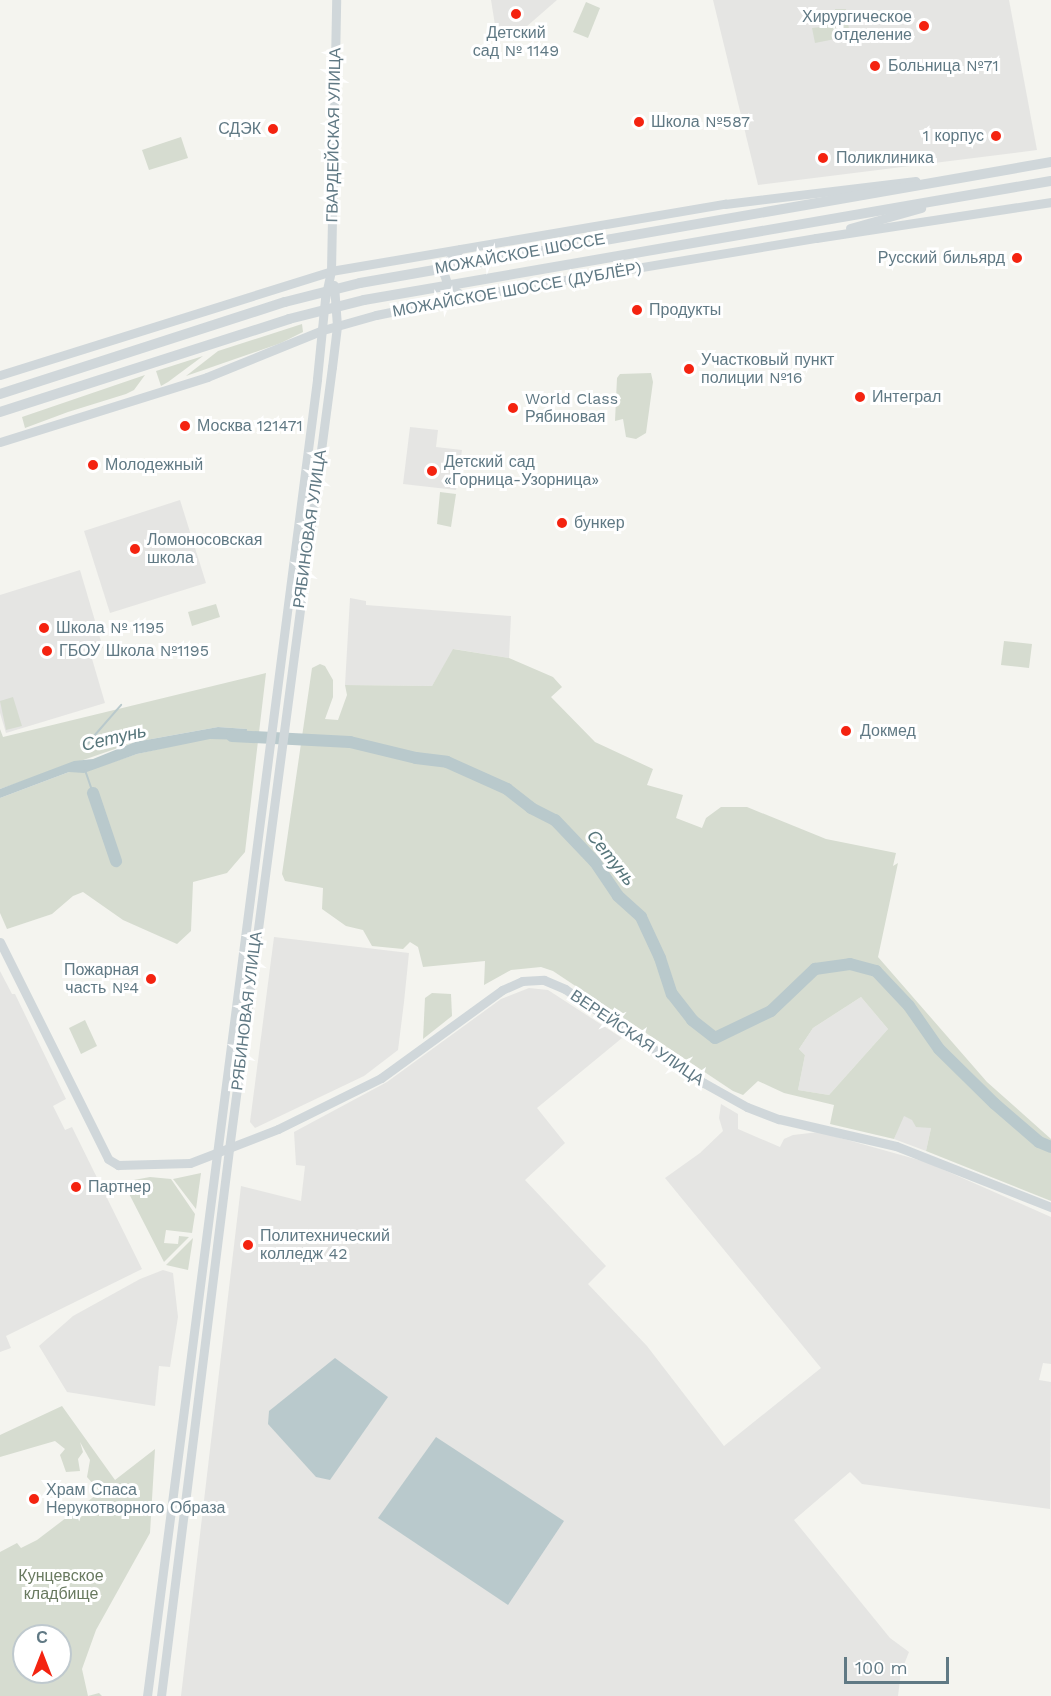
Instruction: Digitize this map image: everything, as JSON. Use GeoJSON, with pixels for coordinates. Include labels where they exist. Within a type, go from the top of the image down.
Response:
{"type":"FeatureCollection","features":[{"type":"Feature","properties":{"kind":"main road","name":"ГВАРДЕЙСКАЯ УЛИЦА"},"geometry":{"type":"LineString","coordinates":[[331,271],[336,0]]}},
{"type":"Feature","properties":{"kind":"main road","name":"МОЖАЙСКОЕ ШОССЕ"},"geometry":{"type":"LineString","coordinates":[[0,394],[322,292],[411,273],[1051,162]]}},
{"type":"Feature","properties":{"kind":"main road"},"geometry":{"type":"LineString","coordinates":[[0,375],[331,271],[725,204],[874,185],[957,178]]}},
{"type":"Feature","properties":{"kind":"main road","name":"МОЖАЙСКОЕ ШОССЕ"},"geometry":{"type":"LineString","coordinates":[[0,412],[326,309],[414,290],[1051,181]]}},
{"type":"Feature","properties":{"kind":"main road"},"geometry":{"type":"LineString","coordinates":[[816,238],[959,197]]}},
{"type":"Feature","properties":{"kind":"main road","name":"МОЖАЙСКОЕ ШОССЕ (ДУБЛЁР)"},"geometry":{"type":"LineString","coordinates":[[0,442],[207,377],[337,326],[469,296],[816,238],[1051,202]]}},
{"type":"Feature","properties":{"kind":"main road"},"geometry":{"type":"LineString","coordinates":[[462,247],[451,255],[445,264],[444,274],[447,286],[453,291],[469,296]]}},
{"type":"Feature","properties":{"kind":"main road","name":"РЯБИНОВАЯ УЛИЦА"},"geometry":{"type":"LineString","coordinates":[[161,1696],[229,1149],[337,326],[337,300],[331,271]]}},
{"type":"Feature","properties":{"kind":"main road","name":"РЯБИНОВАЯ УЛИЦА"},"geometry":{"type":"LineString","coordinates":[[147,1696],[274,717],[325,299],[331,271]]}},
{"type":"Feature","properties":{"kind":"main road","name":"ВЕРЕЙСКАЯ УЛИЦА"},"geometry":{"type":"LineString","coordinates":[[0,942],[108,1159],[118,1165],[190,1163],[278,1129],[381,1078],[502,990],[522,981],[544,980],[565,989],[704,1083],[747,1107],[779,1119],[896,1146],[1051,1208]]}},
{"type":"Feature","properties":{"kind":"shaded area","name":"Детский сад № 1149"},"geometry":{"type":"Polygon","coordinates":[[[491,0],[557,0],[526,27],[510,31],[495,25],[491,0]]]}},
{"type":"Feature","properties":{"kind":"shaded area","name":"Больница №71"},"geometry":{"type":"Polygon","coordinates":[[[713,0],[1009,0],[1037,150],[758,185],[713,0]]]}},
{"type":"Feature","properties":{"kind":"shaded area","name":"Детский сад «Горница-Узорница»"},"geometry":{"type":"Polygon","coordinates":[[[410,427],[438,430],[436,447],[462,450],[456,490],[403,484],[410,427]]]}},
{"type":"Feature","properties":{"kind":"shaded area"},"geometry":{"type":"Polygon","coordinates":[[[180,500],[206,583],[110,613],[84,531],[180,500]]]}},
{"type":"Feature","properties":{"kind":"shaded area","name":"ГБОУ Школа №1195"},"geometry":{"type":"Polygon","coordinates":[[[80,570],[103,648],[90,652],[105,703],[6,733],[0,713],[0,595],[80,570]]]}},
{"type":"Feature","properties":{"kind":"shaded area"},"geometry":{"type":"Polygon","coordinates":[[[350,598],[366,601],[366,605],[511,616],[509,658],[454,649],[432,686],[345,685],[350,598]]]}},
{"type":"Feature","properties":{"kind":"shaded area"},"geometry":{"type":"Polygon","coordinates":[[[218,727],[247,729],[246,740],[210,739],[137,754],[84,773],[69,772],[0,798],[0,789],[74,761],[93,759],[135,742],[218,727]]]}},
{"type":"Feature","properties":{"kind":"shaded area"},"geometry":{"type":"Polygon","coordinates":[[[274,937],[409,953],[398,1050],[364,1076],[255,1128],[250,1122],[274,937]]]}},
{"type":"Feature","properties":{"kind":"shaded area"},"geometry":{"type":"Polygon","coordinates":[[[0,971],[12,994],[15,994],[66,1099],[53,1106],[65,1130],[72,1127],[142,1269],[6,1336],[11,1348],[0,1352],[0,971]]]}},
{"type":"Feature","properties":{"kind":"shaded area"},"geometry":{"type":"Polygon","coordinates":[[[529,988],[548,990],[622,1038],[537,1108],[565,1143],[525,1180],[606,1266],[588,1284],[647,1346],[724,1446],[821,1368],[665,1178],[700,1153],[723,1131],[719,1118],[721,1104],[738,1114],[738,1129],[780,1147],[784,1139],[793,1135],[819,1132],[926,1162],[1051,1217],[1051,1364],[1043,1363],[1039,1380],[1051,1382],[1050,1509],[862,1484],[850,1472],[794,1520],[890,1638],[909,1652],[901,1672],[898,1696],[181,1696],[241,1186],[301,1201],[305,1166],[296,1165],[294,1132],[387,1082],[501,999],[529,988]]]}},
{"type":"Feature","properties":{"kind":"shaded area"},"geometry":{"type":"Polygon","coordinates":[[[861,997],[888,1029],[829,1095],[798,1090],[805,1055],[799,1049],[813,1028],[861,997]]]}},
{"type":"Feature","properties":{"kind":"shaded area"},"geometry":{"type":"Polygon","coordinates":[[[903,1115],[931,1128],[926,1151],[894,1139],[903,1115]]]}},
{"type":"Feature","properties":{"kind":"shaded area"},"geometry":{"type":"Polygon","coordinates":[[[163,1270],[173,1273],[178,1317],[170,1367],[159,1366],[155,1406],[67,1392],[39,1346],[73,1316],[140,1279],[163,1270]]]}},
{"type":"Feature","properties":{"kind":"shaded area"},"geometry":{"type":"Polygon","coordinates":[[[335,1358],[388,1397],[330,1480],[316,1477],[268,1424],[269,1411],[335,1358]]]}},
{"type":"Feature","properties":{"kind":"shaded area"},"geometry":{"type":"Polygon","coordinates":[[[436,1437],[564,1521],[508,1605],[378,1518],[436,1437]]]}},
{"type":"Feature","properties":{"kind":"green space"},"geometry":{"type":"Polygon","coordinates":[[[586,2],[600,8],[588,38],[573,32],[586,2]]]}},
{"type":"Feature","properties":{"kind":"green space"},"geometry":{"type":"Polygon","coordinates":[[[835,9],[846,9],[850,36],[815,43],[812,28],[821,27],[835,13],[835,9]]]}},
{"type":"Feature","properties":{"kind":"green space"},"geometry":{"type":"Polygon","coordinates":[[[181,137],[188,158],[149,170],[142,150],[181,137]]]}},
{"type":"Feature","properties":{"kind":"green space"},"geometry":{"type":"Polygon","coordinates":[[[302,324],[303,332],[281,343],[186,376],[218,351],[302,324]]]}},
{"type":"Feature","properties":{"kind":"green space"},"geometry":{"type":"Polygon","coordinates":[[[203,356],[168,382],[161,386],[156,371],[203,356]]]}},
{"type":"Feature","properties":{"kind":"green space"},"geometry":{"type":"Polygon","coordinates":[[[651,373],[653,382],[646,433],[636,439],[626,437],[623,419],[615,421],[617,378],[620,374],[651,373]]]}},
{"type":"Feature","properties":{"kind":"green space"},"geometry":{"type":"Polygon","coordinates":[[[145,375],[134,390],[126,394],[25,428],[22,417],[145,375]]]}},
{"type":"Feature","properties":{"kind":"green space"},"geometry":{"type":"Polygon","coordinates":[[[440,492],[456,494],[451,527],[437,524],[440,492]]]}},
{"type":"Feature","properties":{"kind":"green space"},"geometry":{"type":"Polygon","coordinates":[[[216,604],[220,617],[192,626],[188,612],[216,604]]]}},
{"type":"Feature","properties":{"kind":"green space"},"geometry":{"type":"Polygon","coordinates":[[[1004,641],[1032,644],[1029,668],[1001,665],[1004,641]]]}},
{"type":"Feature","properties":{"kind":"green space"},"geometry":{"type":"Polygon","coordinates":[[[453,649],[509,658],[553,677],[562,687],[551,697],[595,742],[653,769],[647,785],[683,795],[676,818],[702,828],[706,818],[721,807],[747,807],[826,839],[896,853],[893,866],[898,863],[878,957],[987,1082],[1051,1139],[1051,1201],[926,1151],[931,1128],[916,1127],[912,1120],[904,1116],[894,1139],[830,1124],[834,1105],[784,1093],[758,1081],[743,1095],[733,1091],[553,971],[541,967],[511,970],[484,985],[485,961],[423,967],[418,947],[410,942],[403,949],[372,946],[363,930],[346,926],[322,909],[323,888],[285,881],[282,874],[312,668],[320,664],[325,666],[333,680],[333,697],[325,719],[338,720],[347,695],[345,685],[432,686],[453,649]],[[861,997],[813,1028],[799,1049],[805,1055],[798,1090],[829,1095],[888,1029],[861,997]]]}},
{"type":"Feature","properties":{"kind":"green space"},"geometry":{"type":"Polygon","coordinates":[[[266,673],[245,852],[227,873],[193,882],[191,931],[177,944],[123,920],[83,892],[73,896],[52,914],[7,929],[0,913],[0,798],[69,772],[86,771],[137,754],[247,729],[218,727],[135,742],[0,789],[0,729],[3,737],[266,673]]]}},
{"type":"Feature","properties":{"kind":"green space"},"geometry":{"type":"Polygon","coordinates":[[[13,697],[22,726],[6,730],[0,701],[13,697]]]}},
{"type":"Feature","properties":{"kind":"green space"},"geometry":{"type":"Polygon","coordinates":[[[432,993],[451,994],[452,1016],[423,1039],[425,998],[432,993]]]}},
{"type":"Feature","properties":{"kind":"green space"},"geometry":{"type":"Polygon","coordinates":[[[85,1020],[97,1046],[81,1054],[69,1028],[85,1020]]]}},
{"type":"Feature","properties":{"kind":"green space"},"geometry":{"type":"Polygon","coordinates":[[[201,1173],[196,1209],[173,1179],[201,1173]]]}},
{"type":"Feature","properties":{"kind":"green space"},"geometry":{"type":"Polygon","coordinates":[[[150,1177],[171,1179],[195,1214],[192,1233],[166,1230],[164,1243],[178,1244],[179,1236],[189,1237],[164,1262],[123,1182],[150,1177]]]}},
{"type":"Feature","properties":{"kind":"green space"},"geometry":{"type":"Polygon","coordinates":[[[193,1238],[188,1270],[166,1265],[193,1238]]]}},
{"type":"Feature","properties":{"kind":"green space","name":"Кунцевское кладбище"},"geometry":{"type":"Polygon","coordinates":[[[62,1406],[115,1480],[155,1449],[150,1533],[96,1630],[82,1669],[88,1696],[0,1696],[0,1552],[17,1543],[21,1548],[37,1540],[100,1492],[87,1477],[90,1460],[80,1442],[83,1452],[78,1459],[80,1471],[66,1472],[60,1455],[65,1449],[55,1441],[0,1457],[0,1435],[62,1406]]]}},
{"type":"Feature","properties":{"kind":"waterway"},"geometry":{"type":"LineString","coordinates":[[85,751],[87,744],[121,705]]}},
{"type":"Feature","properties":{"kind":"waterway","name":"Сетунь"},"geometry":{"type":"LineString","coordinates":[[232,736],[350,742],[416,758],[447,762],[507,789],[531,808],[555,820],[595,862],[618,896],[641,917],[660,958],[672,994],[692,1020],[715,1038],[771,1011],[815,969],[850,964],[876,971],[909,1006],[939,1049],[995,1104],[1039,1142],[1051,1147]]}},
{"type":"Feature","properties":{"kind":"waterway"},"geometry":{"type":"LineString","coordinates":[[85,770],[93,793]]}},
{"type":"Feature","properties":{"kind":"waterway"},"geometry":{"type":"LineString","coordinates":[[93,793],[116,861]]}},
{"type":"Feature","properties":{"kind":"place","name":"Детский сад № 1149"},"geometry":{"type":"Point","coordinates":[516,14]}},
{"type":"Feature","properties":{"kind":"place","name":"Хирургическое отделение"},"geometry":{"type":"Point","coordinates":[924,26]}},
{"type":"Feature","properties":{"kind":"place","name":"Больница №71"},"geometry":{"type":"Point","coordinates":[875,66]}},
{"type":"Feature","properties":{"kind":"place","name":"Школа №587"},"geometry":{"type":"Point","coordinates":[639,122]}},
{"type":"Feature","properties":{"kind":"place","name":"СДЭК"},"geometry":{"type":"Point","coordinates":[273,129]}},
{"type":"Feature","properties":{"kind":"place","name":"1 корпус"},"geometry":{"type":"Point","coordinates":[996,136]}},
{"type":"Feature","properties":{"kind":"place","name":"Поликлиника"},"geometry":{"type":"Point","coordinates":[823,158]}},
{"type":"Feature","properties":{"kind":"place","name":"Русский бильярд"},"geometry":{"type":"Point","coordinates":[1017,258]}},
{"type":"Feature","properties":{"kind":"place","name":"Продукты"},"geometry":{"type":"Point","coordinates":[637,310]}},
{"type":"Feature","properties":{"kind":"place","name":"Участковый пункт полиции №16"},"geometry":{"type":"Point","coordinates":[689,369]}},
{"type":"Feature","properties":{"kind":"place","name":"Интеграл"},"geometry":{"type":"Point","coordinates":[860,397]}},
{"type":"Feature","properties":{"kind":"place","name":"World Class Рябиновая"},"geometry":{"type":"Point","coordinates":[513,408]}},
{"type":"Feature","properties":{"kind":"place","name":"Москва 121471"},"geometry":{"type":"Point","coordinates":[185,426]}},
{"type":"Feature","properties":{"kind":"place","name":"Молодежный"},"geometry":{"type":"Point","coordinates":[93,465]}},
{"type":"Feature","properties":{"kind":"place","name":"Детский сад «Горница-Узорница»"},"geometry":{"type":"Point","coordinates":[432,471]}},
{"type":"Feature","properties":{"kind":"place","name":"бункер"},"geometry":{"type":"Point","coordinates":[562,523]}},
{"type":"Feature","properties":{"kind":"place","name":"Ломоносовская школа"},"geometry":{"type":"Point","coordinates":[135,549]}},
{"type":"Feature","properties":{"kind":"place","name":"Школа № 1195"},"geometry":{"type":"Point","coordinates":[44,628]}},
{"type":"Feature","properties":{"kind":"place","name":"ГБОУ Школа №1195"},"geometry":{"type":"Point","coordinates":[47,651]}},
{"type":"Feature","properties":{"kind":"place","name":"Докмед"},"geometry":{"type":"Point","coordinates":[846,731]}},
{"type":"Feature","properties":{"kind":"place","name":"Пожарная часть №4"},"geometry":{"type":"Point","coordinates":[151,979]}},
{"type":"Feature","properties":{"kind":"place","name":"Партнер"},"geometry":{"type":"Point","coordinates":[76,1187]}},
{"type":"Feature","properties":{"kind":"place","name":"Политехнический колледж 42"},"geometry":{"type":"Point","coordinates":[248,1245]}},
{"type":"Feature","properties":{"kind":"place","name":"Храм Спаса Нерукотворного Образа"},"geometry":{"type":"Point","coordinates":[34,1499]}}]}
